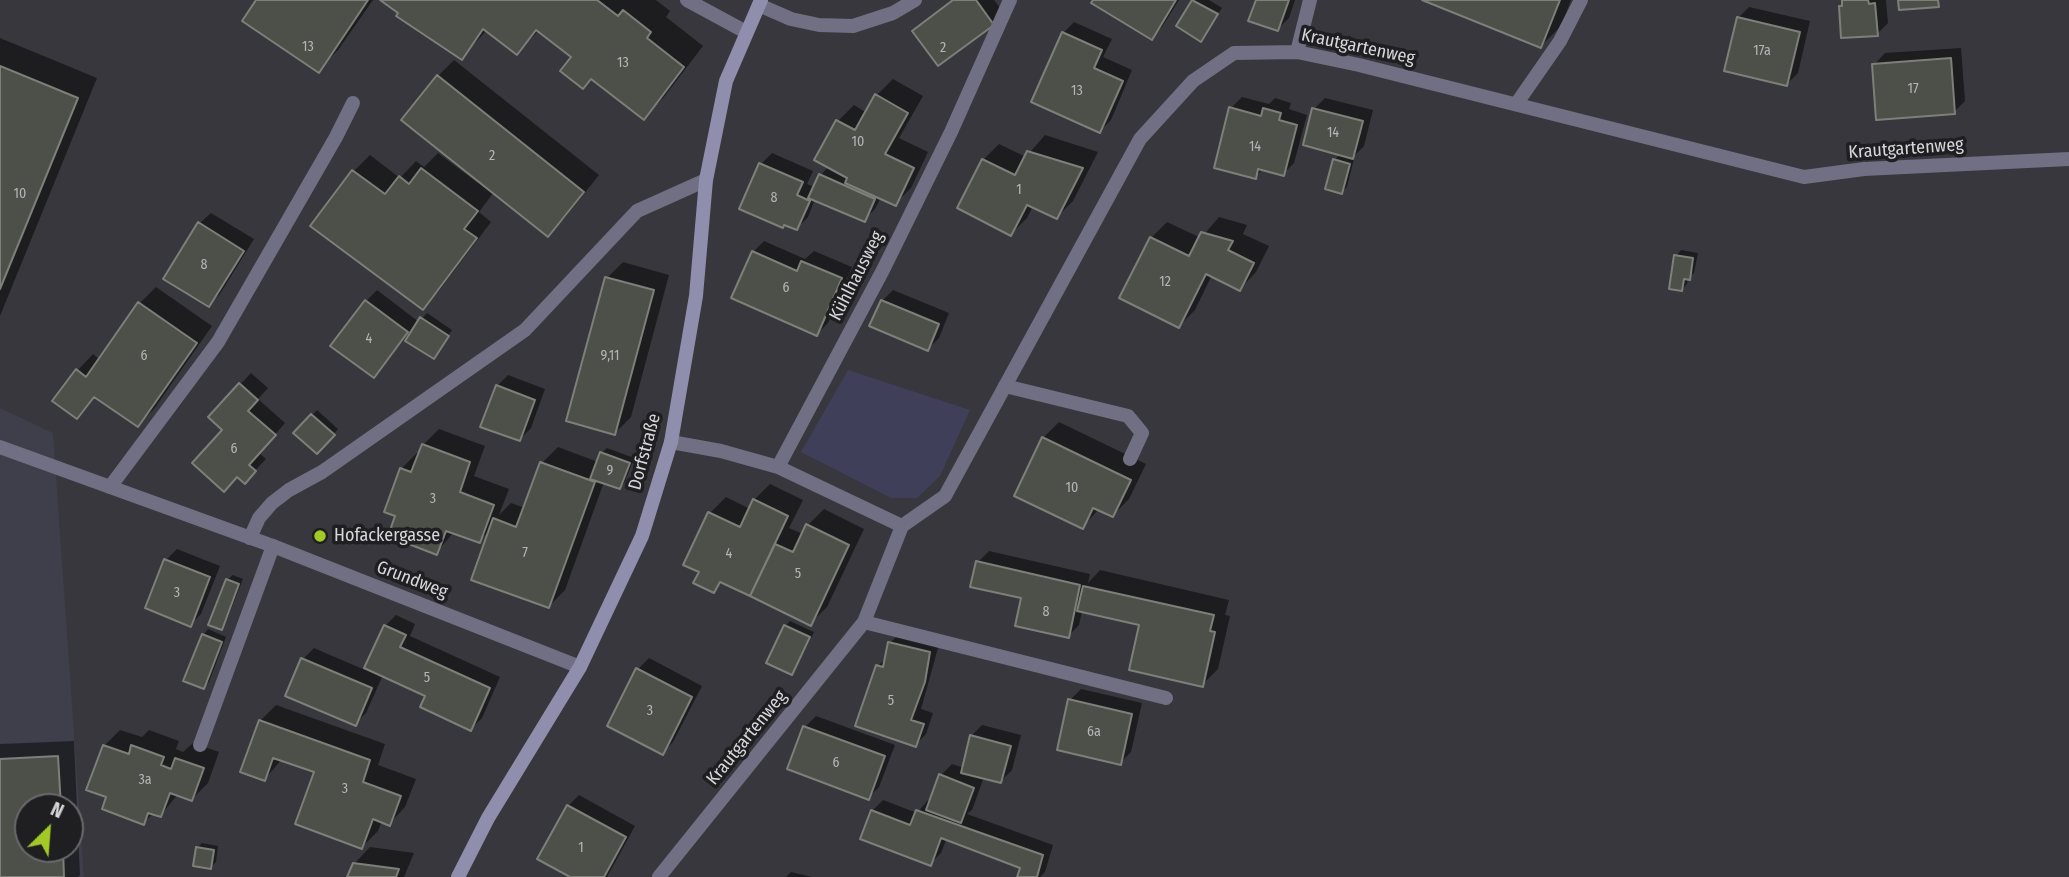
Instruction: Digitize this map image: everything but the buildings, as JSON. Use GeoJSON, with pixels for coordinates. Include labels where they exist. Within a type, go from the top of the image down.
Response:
{"type":"FeatureCollection","features":[{"type":"Feature","properties":{"kind":"main road","name":"Dorfstraße"},"geometry":{"type":"LineString","coordinates":[[458,877],[488,818],[580,667],[642,536],[671,442],[696,296],[706,180],[726,81],[760,2]]}},
{"type":"Feature","properties":{"kind":"street"},"geometry":{"type":"LineString","coordinates":[[687,0],[746,32]]}},
{"type":"Feature","properties":{"kind":"street"},"geometry":{"type":"LineString","coordinates":[[760,2],[791,19],[819,25],[853,26],[893,13],[915,0]]}},
{"type":"Feature","properties":{"kind":"street","name":"Kühlhausweg"},"geometry":{"type":"LineString","coordinates":[[778,467],[889,257],[951,132],[1010,0]]}},
{"type":"Feature","properties":{"kind":"street"},"geometry":{"type":"LineString","coordinates":[[1297,52],[1310,0]]}},
{"type":"Feature","properties":{"kind":"street"},"geometry":{"type":"LineString","coordinates":[[1517,103],[1560,41],[1581,0]]}},
{"type":"Feature","properties":{"kind":"street","name":"Krautgartenweg"},"geometry":{"type":"LineString","coordinates":[[659,877],[864,622],[902,526],[945,496],[1140,139],[1193,81],[1234,53],[1297,52],[1517,103],[1804,177],[1864,169],[2069,159]]}},
{"type":"Feature","properties":{"kind":"street"},"geometry":{"type":"LineString","coordinates":[[110,487],[218,342],[337,136],[353,103]]}},
{"type":"Feature","properties":{"kind":"street"},"geometry":{"type":"LineString","coordinates":[[250,538],[259,518],[289,490],[322,472],[525,330],[636,211],[706,180]]}},
{"type":"Feature","properties":{"kind":"street"},"geometry":{"type":"LineString","coordinates":[[1005,386],[1128,416],[1142,433],[1130,459]]}},
{"type":"Feature","properties":{"kind":"street"},"geometry":{"type":"LineString","coordinates":[[671,442],[721,451],[778,467],[902,526]]}},
{"type":"Feature","properties":{"kind":"street","name":"Grundweg"},"geometry":{"type":"LineString","coordinates":[[0,447],[273,546],[580,667]]}},
{"type":"Feature","properties":{"kind":"street"},"geometry":{"type":"LineString","coordinates":[[200,745],[273,546]]}},
{"type":"Feature","properties":{"kind":"street"},"geometry":{"type":"LineString","coordinates":[[864,622],[1166,698]]}},
{"type":"Feature","properties":{"kind":"shaded area"},"geometry":{"type":"Polygon","coordinates":[[[848,370],[970,410],[940,476],[917,498],[891,498],[801,452],[848,370]]]}},
{"type":"Feature","properties":{"kind":"shaded area"},"geometry":{"type":"Polygon","coordinates":[[[0,408],[53,433],[78,793],[14,793],[14,863],[83,863],[84,877],[0,877],[0,408]]]}},
{"type":"Feature","properties":{"kind":"place","name":"Hofackergasse"},"geometry":{"type":"Point","coordinates":[320,536]}}]}
